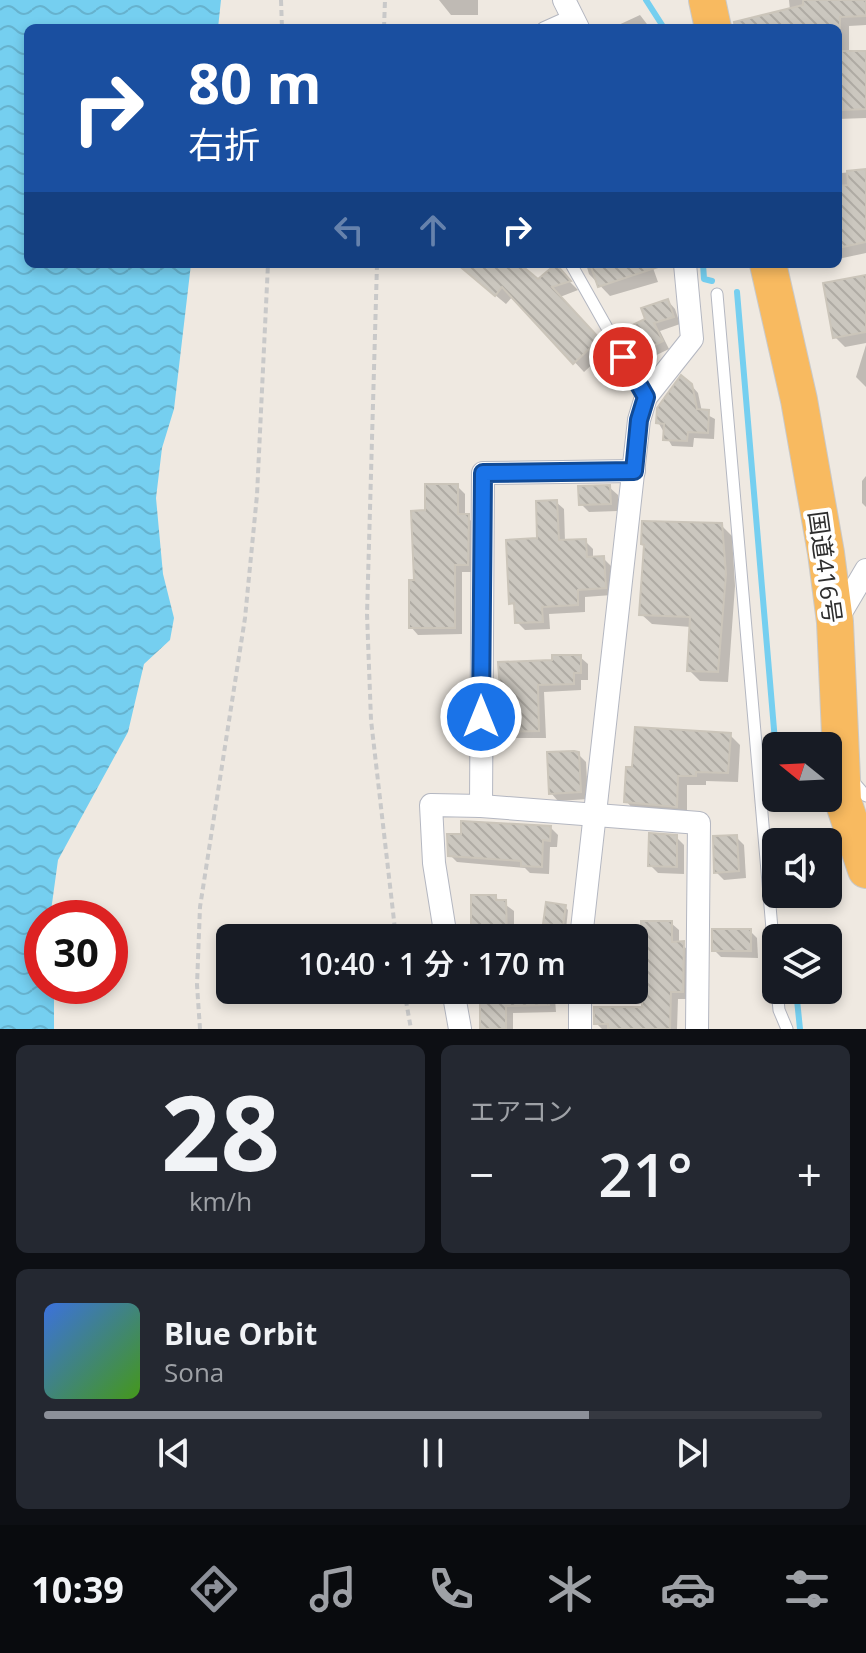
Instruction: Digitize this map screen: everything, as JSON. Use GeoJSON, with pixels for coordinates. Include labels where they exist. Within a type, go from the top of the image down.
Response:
{"type":"FeatureCollection","features":[{"type":"Feature","properties":{"kind":"highway"},"geometry":{"type":"LineString","coordinates":[[707,0],[712,24]]}},
{"type":"Feature","properties":{"kind":"highway","name":"国道416号"},"geometry":{"type":"LineString","coordinates":[[769,268],[813,475],[835,622],[840,732]]}},
{"type":"Feature","properties":{"kind":"highway","name":"国道416号"},"geometry":{"type":"LineString","coordinates":[[842,784],[843,801],[866,870]]}},
{"type":"Feature","properties":{"kind":"street"},"geometry":{"type":"LineString","coordinates":[[583,924],[639,420],[646,397],[692,339],[685,268]]}},
{"type":"Feature","properties":{"kind":"street"},"geometry":{"type":"LineString","coordinates":[[481,806],[483,473],[634,471]]}},
{"type":"Feature","properties":{"kind":"street"},"geometry":{"type":"LineString","coordinates":[[835,622],[866,570]]}},
{"type":"Feature","properties":{"kind":"street"},"geometry":{"type":"LineString","coordinates":[[444,924],[434,863],[431,805],[699,823],[697,1029]]}},
{"type":"Feature","properties":{"kind":"street"},"geometry":{"type":"LineString","coordinates":[[456,1004],[460,1029]]}},
{"type":"Feature","properties":{"kind":"street"},"geometry":{"type":"LineString","coordinates":[[580,1004],[580,1029]]}},
{"type":"Feature","properties":{"kind":"lane"},"geometry":{"type":"LineString","coordinates":[[551,24],[571,14]]}},
{"type":"Feature","properties":{"kind":"lane"},"geometry":{"type":"LineString","coordinates":[[573,268],[646,397]]}},
{"type":"Feature","properties":{"kind":"lane"},"geometry":{"type":"LineString","coordinates":[[717,294],[772,924]]}},
{"type":"Feature","properties":{"kind":"lane"},"geometry":{"type":"LineString","coordinates":[[842,768],[866,796]]}},
{"type":"Feature","properties":{"kind":"lane"},"geometry":{"type":"LineString","coordinates":[[778,1004],[787,1029]]}},
{"type":"Feature","properties":{"kind":"path"},"geometry":{"type":"LineString","coordinates":[[281,0],[282,24]]}},
{"type":"Feature","properties":{"kind":"path"},"geometry":{"type":"LineString","coordinates":[[384,24],[385,0]]}},
{"type":"Feature","properties":{"kind":"path"},"geometry":{"type":"LineString","coordinates":[[200,1029],[197,985],[199,918],[247,603],[257,495],[268,268]]}},
{"type":"Feature","properties":{"kind":"path"},"geometry":{"type":"LineString","coordinates":[[377,268],[367,614],[371,720],[394,924]]}},
{"type":"Feature","properties":{"kind":"path"},"geometry":{"type":"LineString","coordinates":[[407,1004],[411,1029]]}},
{"type":"Feature","properties":{"kind":"water"},"geometry":{"type":"Polygon","coordinates":[[[0,0],[221,0],[218,24],[24,24],[24,268],[191,268],[174,409],[162,448],[156,498],[163,574],[174,618],[170,640],[144,664],[128,732],[58,860],[52,900],[24,900],[24,1004],[54,1004],[54,1029],[0,1029],[0,0]]]}},
{"type":"Feature","properties":{"kind":"building"},"geometry":{"type":"Polygon","coordinates":[[[803,0],[866,0],[866,16],[840,17],[840,24],[734,24],[734,22],[803,5],[803,0]]]}},
{"type":"Feature","properties":{"kind":"building"},"geometry":{"type":"Polygon","coordinates":[[[842,51],[866,51],[866,109],[843,110],[842,51]]]}},
{"type":"Feature","properties":{"kind":"building"},"geometry":{"type":"Polygon","coordinates":[[[866,169],[866,242],[842,247],[842,186],[848,185],[847,171],[866,169]]]}},
{"type":"Feature","properties":{"kind":"building"},"geometry":{"type":"Polygon","coordinates":[[[462,268],[525,268],[538,279],[551,268],[560,268],[571,281],[552,287],[600,339],[573,364],[502,287],[495,296],[462,268]]]}},
{"type":"Feature","properties":{"kind":"building"},"geometry":{"type":"Polygon","coordinates":[[[591,268],[655,268],[598,287],[591,268]]]}},
{"type":"Feature","properties":{"kind":"building"},"geometry":{"type":"Polygon","coordinates":[[[866,275],[866,332],[833,338],[823,283],[866,275]]]}},
{"type":"Feature","properties":{"kind":"building"},"geometry":{"type":"Polygon","coordinates":[[[668,299],[674,317],[654,323],[663,341],[633,356],[620,331],[645,319],[641,308],[668,299]]]}},
{"type":"Feature","properties":{"kind":"building"},"geometry":{"type":"Polygon","coordinates":[[[681,375],[692,384],[697,409],[709,410],[708,433],[688,432],[687,441],[663,440],[664,424],[656,423],[657,408],[681,375]]]}},
{"type":"Feature","properties":{"kind":"building"},"geometry":{"type":"Polygon","coordinates":[[[425,484],[458,484],[458,514],[469,514],[468,565],[455,565],[455,628],[409,628],[409,580],[414,580],[411,511],[425,510],[425,484]]]}},
{"type":"Feature","properties":{"kind":"building"},"geometry":{"type":"Polygon","coordinates":[[[610,485],[611,504],[579,505],[578,486],[610,485]]]}},
{"type":"Feature","properties":{"kind":"building"},"geometry":{"type":"Polygon","coordinates":[[[557,500],[559,540],[586,539],[587,557],[604,556],[606,588],[578,590],[578,605],[542,607],[543,622],[515,623],[514,603],[509,604],[506,540],[537,538],[536,501],[557,500]]]}},
{"type":"Feature","properties":{"kind":"building"},"geometry":{"type":"Polygon","coordinates":[[[642,521],[722,523],[726,574],[718,672],[687,671],[690,617],[639,615],[644,545],[641,544],[642,521]]]}},
{"type":"Feature","properties":{"kind":"building"},"geometry":{"type":"Polygon","coordinates":[[[552,655],[581,655],[581,673],[574,673],[574,684],[538,685],[539,731],[503,732],[498,662],[552,660],[552,655]]]}},
{"type":"Feature","properties":{"kind":"building"},"geometry":{"type":"Polygon","coordinates":[[[635,727],[731,733],[728,773],[696,772],[696,776],[678,776],[677,807],[624,802],[626,767],[632,767],[635,727]]]}},
{"type":"Feature","properties":{"kind":"building"},"geometry":{"type":"Polygon","coordinates":[[[547,752],[579,752],[581,792],[549,794],[547,752]]]}},
{"type":"Feature","properties":{"kind":"building"},"geometry":{"type":"Polygon","coordinates":[[[461,821],[551,826],[550,841],[543,840],[542,867],[521,866],[521,861],[448,856],[447,834],[461,834],[461,821]]]}},
{"type":"Feature","properties":{"kind":"building"},"geometry":{"type":"Polygon","coordinates":[[[649,833],[677,835],[677,867],[648,866],[649,833]]]}},
{"type":"Feature","properties":{"kind":"building"},"geometry":{"type":"Polygon","coordinates":[[[737,835],[739,871],[714,873],[713,836],[737,835]]]}},
{"type":"Feature","properties":{"kind":"building"},"geometry":{"type":"Polygon","coordinates":[[[471,895],[496,895],[496,900],[506,900],[507,924],[471,924],[471,895]]]}},
{"type":"Feature","properties":{"kind":"building"},"geometry":{"type":"Polygon","coordinates":[[[546,902],[566,905],[563,924],[543,924],[546,902]]]}},
{"type":"Feature","properties":{"kind":"building"},"geometry":{"type":"Polygon","coordinates":[[[641,921],[672,921],[672,942],[684,941],[683,992],[671,992],[670,1029],[608,1029],[608,1024],[594,1024],[594,1007],[642,1007],[642,1004],[648,1004],[648,924],[641,924],[641,921]]]}},
{"type":"Feature","properties":{"kind":"building"},"geometry":{"type":"Polygon","coordinates":[[[712,929],[751,929],[751,951],[712,951],[712,929]]]}},
{"type":"Feature","properties":{"kind":"building"},"geometry":{"type":"Polygon","coordinates":[[[480,1004],[549,1004],[506,1006],[506,1029],[480,1029],[480,1004]]]}},
{"type":"Feature","properties":{"kind":"waterway"},"geometry":{"type":"LineString","coordinates":[[646,0],[661,24]]}},
{"type":"Feature","properties":{"kind":"waterway"},"geometry":{"type":"LineString","coordinates":[[703,268],[704,279],[712,281]]}},
{"type":"Feature","properties":{"kind":"waterway"},"geometry":{"type":"LineString","coordinates":[[737,292],[774,732]]}},
{"type":"Feature","properties":{"kind":"waterway"},"geometry":{"type":"LineString","coordinates":[[797,1004],[800,1029]]}},
{"type":"Feature","properties":{"kind":"route"},"geometry":{"type":"LineString","coordinates":[[481,717],[483,473],[634,471],[639,420],[646,397],[623,357]]}}]}
